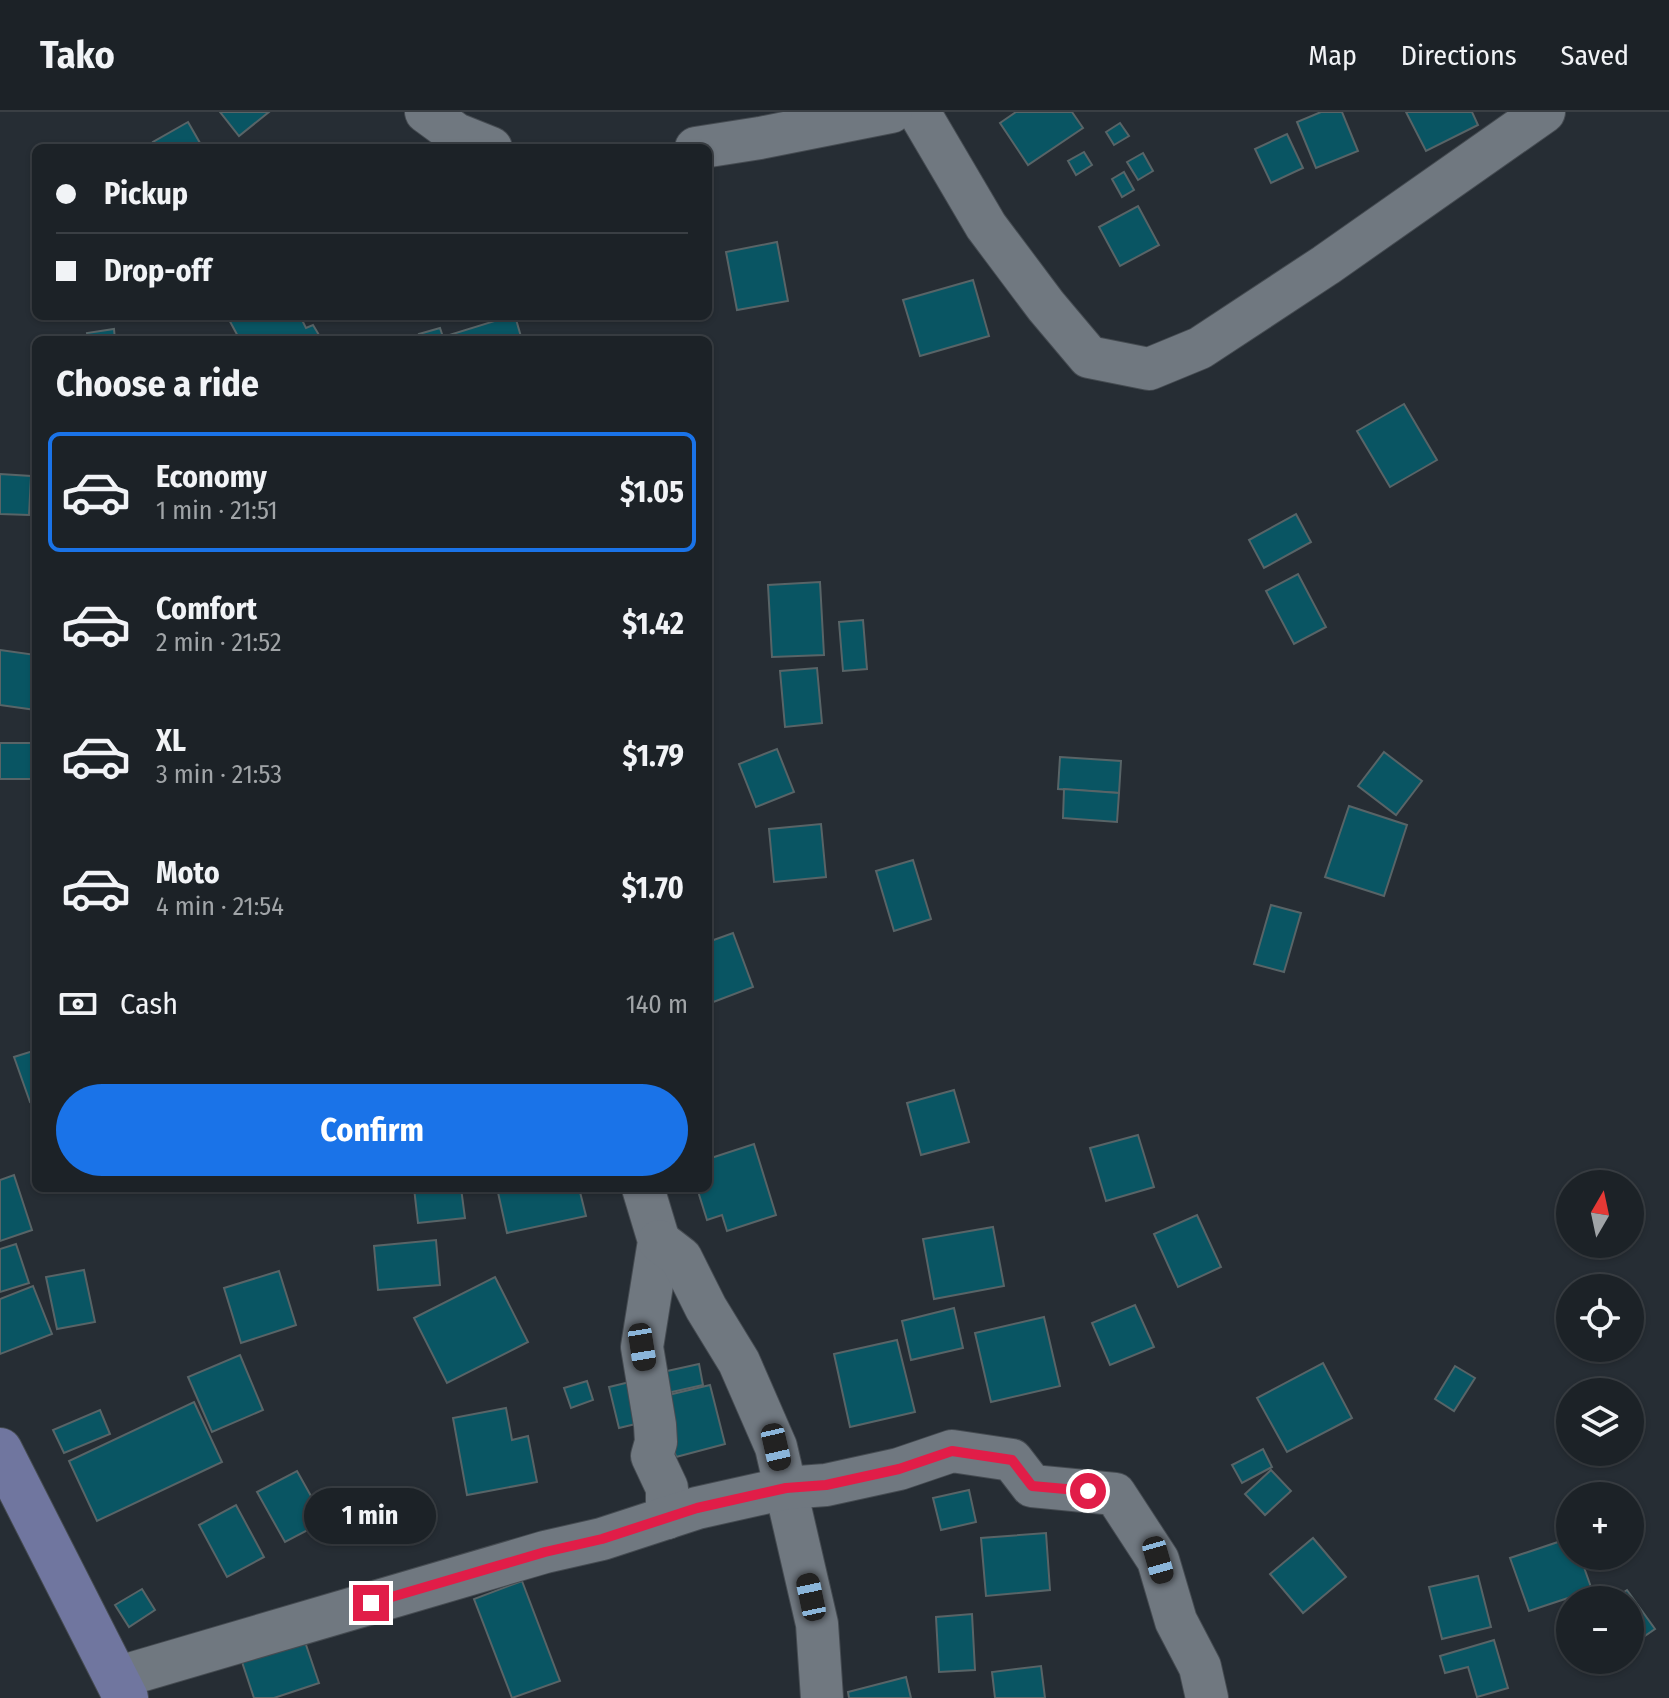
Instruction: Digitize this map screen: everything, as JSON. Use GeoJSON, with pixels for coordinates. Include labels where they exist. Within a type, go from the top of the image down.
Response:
{"type":"FeatureCollection","features":[{"type":"Feature","properties":{"kind":"main road"},"geometry":{"type":"LineString","coordinates":[[0,1450],[121,1688]]}},
{"type":"Feature","properties":{"kind":"street"},"geometry":{"type":"LineString","coordinates":[[426,112],[456,134],[481,144]]}},
{"type":"Feature","properties":{"kind":"street"},"geometry":{"type":"LineString","coordinates":[[712,146],[891,112]]}},
{"type":"Feature","properties":{"kind":"street"},"geometry":{"type":"LineString","coordinates":[[919,112],[986,226],[1089,357],[1149,369],[1200,348],[1326,265],[1544,112]]}},
{"type":"Feature","properties":{"kind":"street"},"geometry":{"type":"LineString","coordinates":[[644,1192],[659,1241],[642,1347],[655,1425],[656,1442],[652,1456],[667,1488],[667,1518]]}},
{"type":"Feature","properties":{"kind":"street"},"geometry":{"type":"LineString","coordinates":[[659,1241],[681,1258],[706,1308],[739,1362],[776,1447],[817,1624],[822,1698]]}},
{"type":"Feature","properties":{"kind":"street"},"geometry":{"type":"LineString","coordinates":[[121,1688],[545,1552],[602,1539],[697,1508],[786,1488],[826,1485],[899,1469],[952,1451],[1012,1460],[1032,1486],[1115,1494],[1158,1560],[1176,1621],[1200,1667],[1207,1698]]}},
{"type":"Feature","properties":{"kind":"building"},"geometry":{"type":"Polygon","coordinates":[[[220,112],[269,112],[239,136],[220,112]]]}},
{"type":"Feature","properties":{"kind":"building"},"geometry":{"type":"Polygon","coordinates":[[[1016,112],[1072,112],[1083,128],[1028,165],[1000,123],[1016,112]]]}},
{"type":"Feature","properties":{"kind":"building"},"geometry":{"type":"Polygon","coordinates":[[[1321,112],[1342,112],[1358,151],[1316,168],[1297,122],[1321,112]]]}},
{"type":"Feature","properties":{"kind":"building"},"geometry":{"type":"Polygon","coordinates":[[[1406,112],[1472,112],[1478,125],[1426,151],[1406,112]]]}},
{"type":"Feature","properties":{"kind":"building"},"geometry":{"type":"Polygon","coordinates":[[[188,122],[200,143],[154,144],[188,122]]]}},
{"type":"Feature","properties":{"kind":"building"},"geometry":{"type":"Polygon","coordinates":[[[1120,123],[1129,136],[1114,145],[1106,132],[1120,123]]]}},
{"type":"Feature","properties":{"kind":"building"},"geometry":{"type":"Polygon","coordinates":[[[1287,134],[1303,168],[1271,183],[1255,149],[1287,134]]]}},
{"type":"Feature","properties":{"kind":"building"},"geometry":{"type":"Polygon","coordinates":[[[1084,152],[1092,165],[1076,175],[1068,161],[1084,152]]]}},
{"type":"Feature","properties":{"kind":"building"},"geometry":{"type":"Polygon","coordinates":[[[1143,153],[1153,171],[1138,180],[1127,162],[1143,153]]]}},
{"type":"Feature","properties":{"kind":"building"},"geometry":{"type":"Polygon","coordinates":[[[1124,172],[1134,190],[1122,197],[1112,179],[1124,172]]]}},
{"type":"Feature","properties":{"kind":"building"},"geometry":{"type":"Polygon","coordinates":[[[1138,206],[1159,245],[1120,266],[1099,227],[1138,206]]]}},
{"type":"Feature","properties":{"kind":"building"},"geometry":{"type":"Polygon","coordinates":[[[777,242],[788,301],[737,310],[726,252],[777,242]]]}},
{"type":"Feature","properties":{"kind":"building"},"geometry":{"type":"Polygon","coordinates":[[[973,280],[989,336],[920,356],[903,300],[973,280]]]}},
{"type":"Feature","properties":{"kind":"building"},"geometry":{"type":"Polygon","coordinates":[[[229,320],[302,320],[306,328],[313,325],[320,336],[238,336],[229,320]]]}},
{"type":"Feature","properties":{"kind":"building"},"geometry":{"type":"Polygon","coordinates":[[[498,320],[516,320],[521,336],[446,336],[498,320]]]}},
{"type":"Feature","properties":{"kind":"building"},"geometry":{"type":"Polygon","coordinates":[[[440,328],[443,336],[420,336],[419,334],[440,328]]]}},
{"type":"Feature","properties":{"kind":"building"},"geometry":{"type":"Polygon","coordinates":[[[114,329],[115,336],[87,336],[87,333],[114,329]]]}},
{"type":"Feature","properties":{"kind":"building"},"geometry":{"type":"Polygon","coordinates":[[[1404,404],[1437,460],[1390,487],[1357,431],[1404,404]]]}},
{"type":"Feature","properties":{"kind":"building"},"geometry":{"type":"Polygon","coordinates":[[[0,474],[31,476],[29,515],[0,514],[0,474]]]}},
{"type":"Feature","properties":{"kind":"building"},"geometry":{"type":"Polygon","coordinates":[[[1296,514],[1311,542],[1264,568],[1249,540],[1296,514]]]}},
{"type":"Feature","properties":{"kind":"building"},"geometry":{"type":"Polygon","coordinates":[[[1298,574],[1326,627],[1294,644],[1266,591],[1298,574]]]}},
{"type":"Feature","properties":{"kind":"building"},"geometry":{"type":"Polygon","coordinates":[[[820,582],[824,655],[772,657],[768,585],[820,582]]]}},
{"type":"Feature","properties":{"kind":"building"},"geometry":{"type":"Polygon","coordinates":[[[863,620],[867,669],[843,671],[839,622],[863,620]]]}},
{"type":"Feature","properties":{"kind":"building"},"geometry":{"type":"Polygon","coordinates":[[[0,650],[32,654],[32,709],[0,705],[0,650]]]}},
{"type":"Feature","properties":{"kind":"building"},"geometry":{"type":"Polygon","coordinates":[[[817,668],[822,723],[785,727],[780,671],[817,668]]]}},
{"type":"Feature","properties":{"kind":"building"},"geometry":{"type":"Polygon","coordinates":[[[0,743],[31,743],[32,779],[0,779],[0,743]]]}},
{"type":"Feature","properties":{"kind":"building"},"geometry":{"type":"Polygon","coordinates":[[[777,749],[794,792],[756,807],[739,764],[777,749]]]}},
{"type":"Feature","properties":{"kind":"building"},"geometry":{"type":"Polygon","coordinates":[[[1384,752],[1422,781],[1396,815],[1358,786],[1384,752]]]}},
{"type":"Feature","properties":{"kind":"building"},"geometry":{"type":"Polygon","coordinates":[[[1060,757],[1121,761],[1119,793],[1058,789],[1060,757]]]}},
{"type":"Feature","properties":{"kind":"building"},"geometry":{"type":"Polygon","coordinates":[[[1064,789],[1119,793],[1117,822],[1063,818],[1064,789]]]}},
{"type":"Feature","properties":{"kind":"building"},"geometry":{"type":"Polygon","coordinates":[[[1349,806],[1407,825],[1384,896],[1325,877],[1349,806]]]}},
{"type":"Feature","properties":{"kind":"building"},"geometry":{"type":"Polygon","coordinates":[[[821,824],[826,877],[774,882],[769,829],[821,824]]]}},
{"type":"Feature","properties":{"kind":"building"},"geometry":{"type":"Polygon","coordinates":[[[913,860],[931,919],[894,931],[876,871],[913,860]]]}},
{"type":"Feature","properties":{"kind":"building"},"geometry":{"type":"Polygon","coordinates":[[[1271,905],[1301,913],[1284,972],[1254,964],[1271,905]]]}},
{"type":"Feature","properties":{"kind":"building"},"geometry":{"type":"Polygon","coordinates":[[[733,933],[753,987],[712,1002],[712,941],[733,933]]]}},
{"type":"Feature","properties":{"kind":"building"},"geometry":{"type":"Polygon","coordinates":[[[32,1051],[32,1101],[30,1102],[14,1057],[32,1051]]]}},
{"type":"Feature","properties":{"kind":"building"},"geometry":{"type":"Polygon","coordinates":[[[954,1090],[969,1142],[921,1155],[907,1103],[954,1090]]]}},
{"type":"Feature","properties":{"kind":"building"},"geometry":{"type":"Polygon","coordinates":[[[1138,1135],[1154,1187],[1106,1201],[1090,1148],[1138,1135]]]}},
{"type":"Feature","properties":{"kind":"building"},"geometry":{"type":"Polygon","coordinates":[[[754,1144],[776,1215],[727,1231],[722,1215],[707,1220],[698,1192],[712,1192],[712,1158],[754,1144]]]}},
{"type":"Feature","properties":{"kind":"building"},"geometry":{"type":"Polygon","coordinates":[[[14,1175],[32,1230],[0,1241],[0,1180],[14,1175]]]}},
{"type":"Feature","properties":{"kind":"building"},"geometry":{"type":"Polygon","coordinates":[[[414,1192],[462,1192],[465,1218],[418,1223],[414,1192]]]}},
{"type":"Feature","properties":{"kind":"building"},"geometry":{"type":"Polygon","coordinates":[[[498,1192],[580,1192],[586,1216],[507,1233],[498,1192]]]}},
{"type":"Feature","properties":{"kind":"building"},"geometry":{"type":"Polygon","coordinates":[[[1197,1215],[1221,1267],[1178,1287],[1154,1234],[1197,1215]]]}},
{"type":"Feature","properties":{"kind":"building"},"geometry":{"type":"Polygon","coordinates":[[[993,1227],[1004,1286],[934,1299],[923,1239],[993,1227]]]}},
{"type":"Feature","properties":{"kind":"building"},"geometry":{"type":"Polygon","coordinates":[[[436,1240],[440,1285],[378,1290],[374,1246],[436,1240]]]}},
{"type":"Feature","properties":{"kind":"building"},"geometry":{"type":"Polygon","coordinates":[[[16,1244],[29,1283],[0,1292],[0,1249],[16,1244]]]}},
{"type":"Feature","properties":{"kind":"building"},"geometry":{"type":"Polygon","coordinates":[[[84,1270],[95,1322],[57,1329],[46,1277],[84,1270]]]}},
{"type":"Feature","properties":{"kind":"building"},"geometry":{"type":"Polygon","coordinates":[[[279,1271],[296,1325],[241,1343],[224,1288],[279,1271]]]}},
{"type":"Feature","properties":{"kind":"building"},"geometry":{"type":"Polygon","coordinates":[[[495,1277],[528,1342],[447,1383],[414,1318],[495,1277]]]}},
{"type":"Feature","properties":{"kind":"building"},"geometry":{"type":"Polygon","coordinates":[[[33,1286],[52,1334],[0,1354],[0,1299],[33,1286]]]}},
{"type":"Feature","properties":{"kind":"building"},"geometry":{"type":"Polygon","coordinates":[[[1135,1305],[1154,1347],[1110,1365],[1092,1323],[1135,1305]]]}},
{"type":"Feature","properties":{"kind":"building"},"geometry":{"type":"Polygon","coordinates":[[[954,1308],[963,1348],[911,1360],[902,1321],[954,1308]]]}},
{"type":"Feature","properties":{"kind":"building"},"geometry":{"type":"Polygon","coordinates":[[[1044,1317],[1060,1386],[991,1402],[975,1333],[1044,1317]]]}},
{"type":"Feature","properties":{"kind":"building"},"geometry":{"type":"Polygon","coordinates":[[[897,1340],[915,1412],[850,1427],[834,1354],[897,1340]]]}},
{"type":"Feature","properties":{"kind":"building"},"geometry":{"type":"Polygon","coordinates":[[[240,1355],[263,1410],[212,1432],[188,1377],[240,1355]]]}},
{"type":"Feature","properties":{"kind":"building"},"geometry":{"type":"Polygon","coordinates":[[[1323,1363],[1352,1418],[1287,1452],[1257,1398],[1323,1363]]]}},
{"type":"Feature","properties":{"kind":"building"},"geometry":{"type":"Polygon","coordinates":[[[699,1364],[703,1385],[663,1394],[658,1373],[699,1364]]]}},
{"type":"Feature","properties":{"kind":"building"},"geometry":{"type":"Polygon","coordinates":[[[1455,1366],[1475,1378],[1454,1411],[1435,1399],[1455,1366]]]}},
{"type":"Feature","properties":{"kind":"building"},"geometry":{"type":"Polygon","coordinates":[[[638,1380],[648,1421],[619,1428],[609,1387],[638,1380]]]}},
{"type":"Feature","properties":{"kind":"building"},"geometry":{"type":"Polygon","coordinates":[[[587,1381],[593,1400],[571,1408],[564,1388],[587,1381]]]}},
{"type":"Feature","properties":{"kind":"building"},"geometry":{"type":"Polygon","coordinates":[[[710,1385],[725,1444],[676,1457],[660,1397],[710,1385]]]}},
{"type":"Feature","properties":{"kind":"building"},"geometry":{"type":"Polygon","coordinates":[[[194,1402],[222,1462],[97,1521],[69,1461],[194,1402]]]}},
{"type":"Feature","properties":{"kind":"building"},"geometry":{"type":"Polygon","coordinates":[[[506,1408],[512,1440],[528,1436],[537,1482],[467,1495],[453,1418],[506,1408]]]}},
{"type":"Feature","properties":{"kind":"building"},"geometry":{"type":"Polygon","coordinates":[[[100,1410],[110,1434],[64,1453],[53,1430],[100,1410]]]}},
{"type":"Feature","properties":{"kind":"building"},"geometry":{"type":"Polygon","coordinates":[[[1263,1449],[1272,1467],[1242,1483],[1232,1465],[1263,1449]]]}},
{"type":"Feature","properties":{"kind":"building"},"geometry":{"type":"Polygon","coordinates":[[[1271,1470],[1291,1491],[1265,1515],[1245,1494],[1271,1470]]]}},
{"type":"Feature","properties":{"kind":"building"},"geometry":{"type":"Polygon","coordinates":[[[297,1471],[325,1521],[285,1542],[257,1492],[297,1471]]]}},
{"type":"Feature","properties":{"kind":"building"},"geometry":{"type":"Polygon","coordinates":[[[969,1490],[976,1522],[941,1530],[933,1498],[969,1490]]]}},
{"type":"Feature","properties":{"kind":"building"},"geometry":{"type":"Polygon","coordinates":[[[236,1505],[264,1557],[227,1577],[199,1525],[236,1505]]]}},
{"type":"Feature","properties":{"kind":"building"},"geometry":{"type":"Polygon","coordinates":[[[1046,1533],[1050,1590],[986,1596],[981,1538],[1046,1533]]]}},
{"type":"Feature","properties":{"kind":"building"},"geometry":{"type":"Polygon","coordinates":[[[1313,1538],[1346,1577],[1303,1613],[1270,1574],[1313,1538]]]}},
{"type":"Feature","properties":{"kind":"building"},"geometry":{"type":"Polygon","coordinates":[[[1556,1543],[1556,1570],[1585,1570],[1591,1586],[1556,1586],[1556,1602],[1529,1611],[1510,1558],[1556,1543]]]}},
{"type":"Feature","properties":{"kind":"building"},"geometry":{"type":"Polygon","coordinates":[[[1478,1576],[1491,1627],[1442,1639],[1429,1587],[1478,1576]]]}},
{"type":"Feature","properties":{"kind":"building"},"geometry":{"type":"Polygon","coordinates":[[[522,1581],[560,1681],[512,1698],[474,1599],[522,1581]]]}},
{"type":"Feature","properties":{"kind":"building"},"geometry":{"type":"Polygon","coordinates":[[[142,1589],[155,1610],[129,1627],[115,1605],[142,1589]]]}},
{"type":"Feature","properties":{"kind":"building"},"geometry":{"type":"Polygon","coordinates":[[[972,1614],[975,1670],[939,1672],[936,1617],[972,1614]]]}},
{"type":"Feature","properties":{"kind":"building"},"geometry":{"type":"Polygon","coordinates":[[[1644,1614],[1655,1629],[1644,1636],[1644,1614]]]}},
{"type":"Feature","properties":{"kind":"building"},"geometry":{"type":"Polygon","coordinates":[[[303,1636],[319,1683],[274,1698],[254,1698],[240,1656],[303,1636]]]}},
{"type":"Feature","properties":{"kind":"building"},"geometry":{"type":"Polygon","coordinates":[[[1494,1640],[1508,1688],[1477,1697],[1468,1667],[1445,1673],[1440,1656],[1494,1640]]]}},
{"type":"Feature","properties":{"kind":"building"},"geometry":{"type":"Polygon","coordinates":[[[1041,1666],[1045,1698],[995,1698],[992,1672],[1041,1666]]]}},
{"type":"Feature","properties":{"kind":"building"},"geometry":{"type":"Polygon","coordinates":[[[906,1677],[911,1698],[849,1698],[848,1692],[906,1677]]]}},
{"type":"Feature","properties":{"kind":"route"},"geometry":{"type":"LineString","coordinates":[[371,1603],[545,1552],[602,1539],[697,1508],[786,1488],[826,1485],[899,1469],[952,1451],[1012,1460],[1032,1486],[1088,1491]]}}]}
